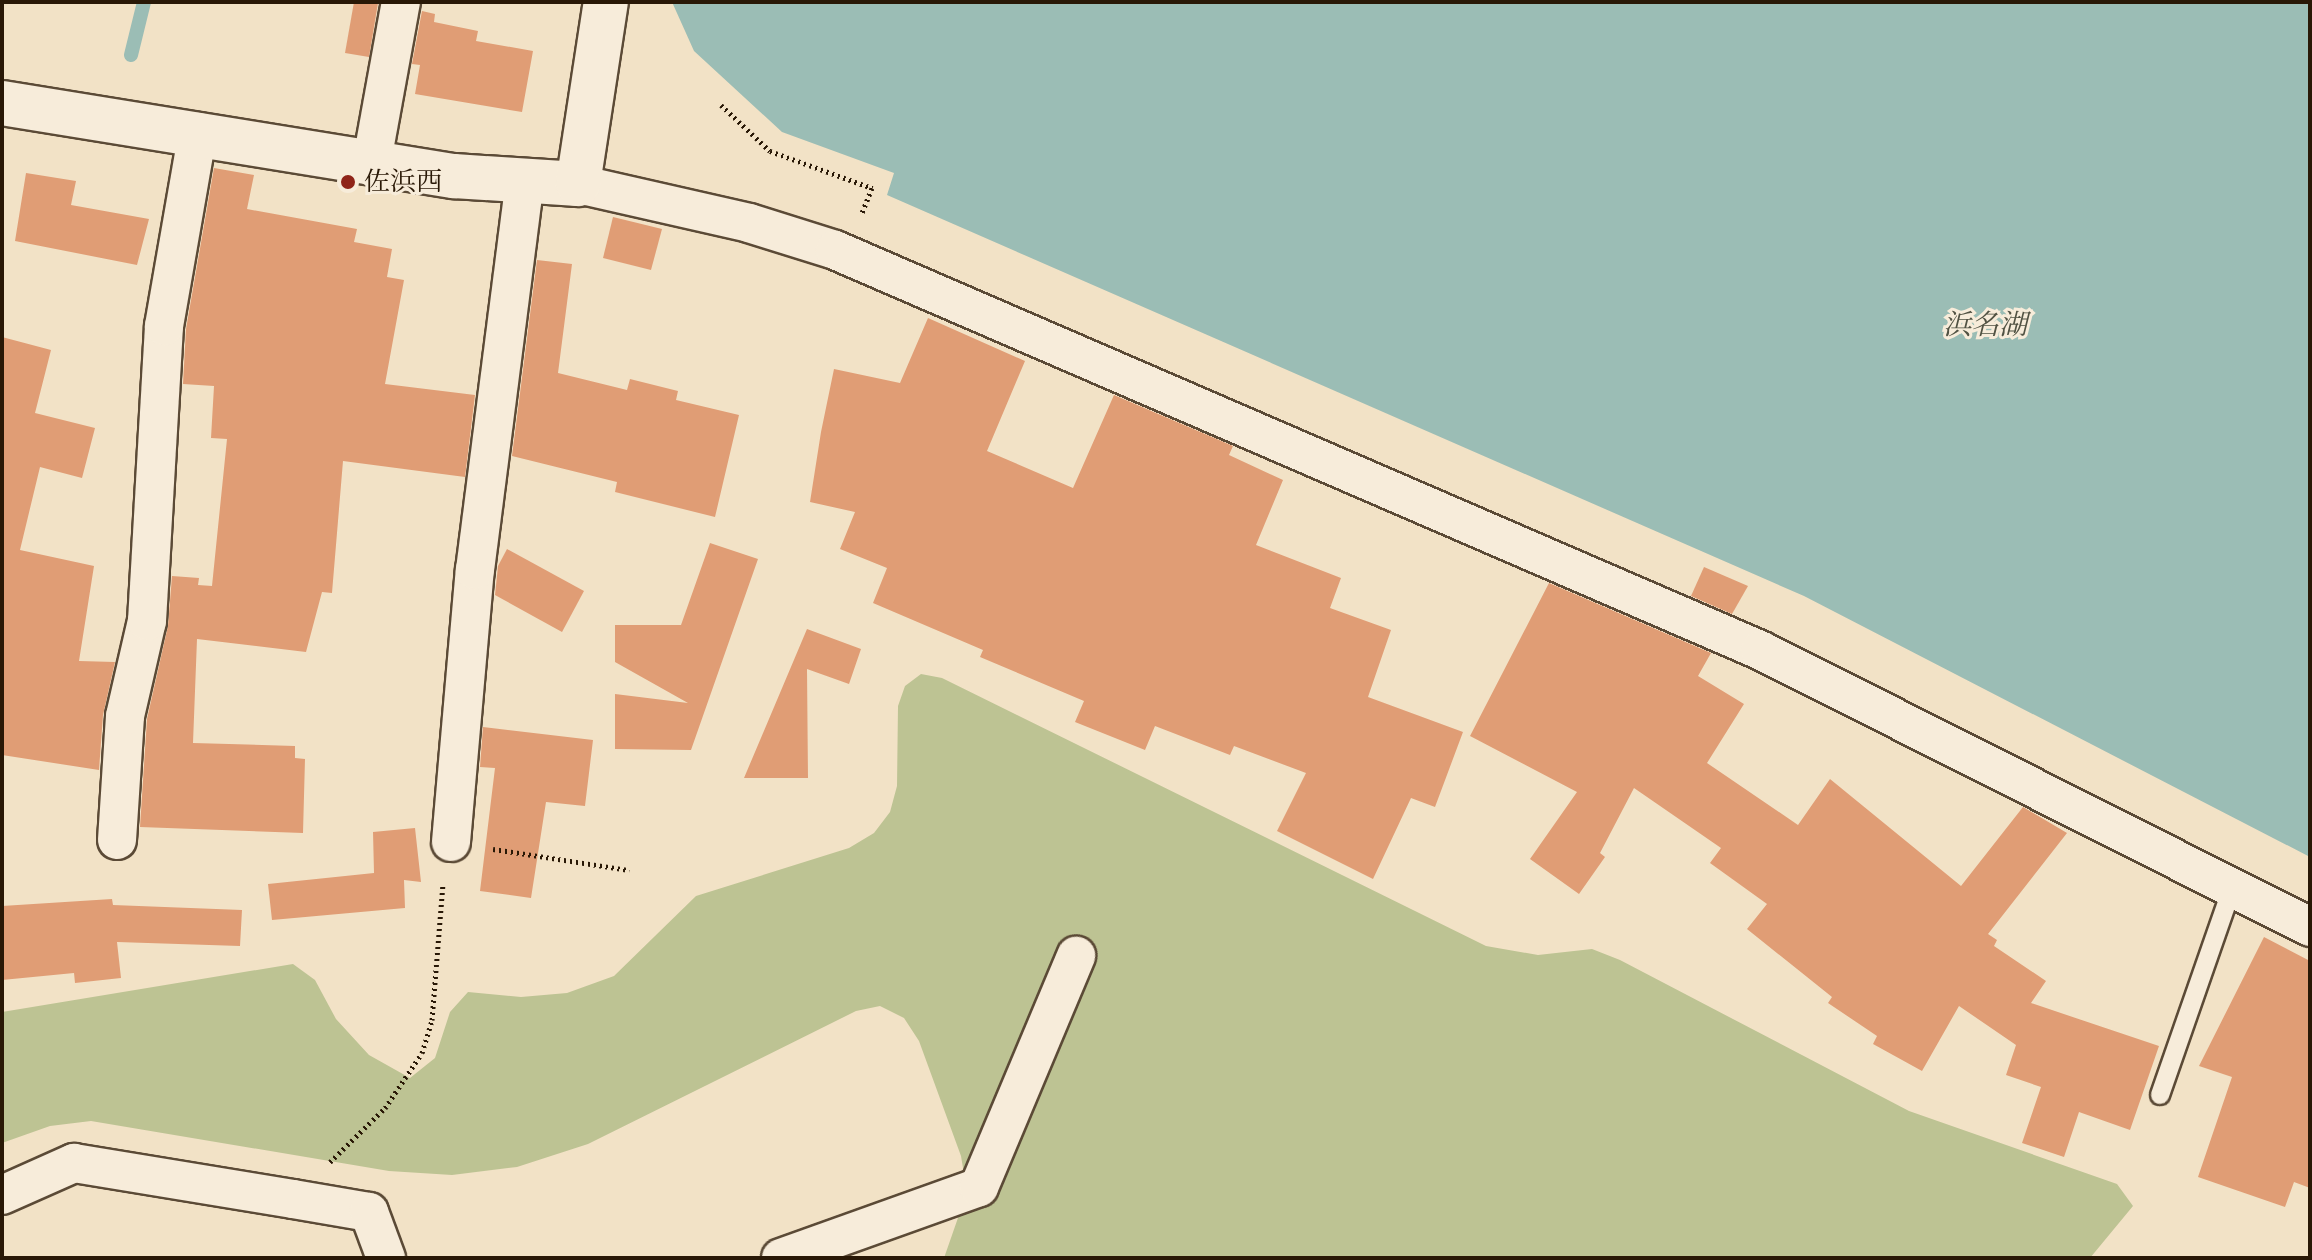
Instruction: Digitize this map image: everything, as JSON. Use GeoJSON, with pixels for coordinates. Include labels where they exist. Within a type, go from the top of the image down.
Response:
{"type":"FeatureCollection","features":[{"type":"Feature","properties":{"kind":"street"},"geometry":{"type":"LineString","coordinates":[[372,161],[401,2]]}},
{"type":"Feature","properties":{"kind":"street"},"geometry":{"type":"LineString","coordinates":[[578,184],[606,2]]}},
{"type":"Feature","properties":{"kind":"street"},"geometry":{"type":"LineString","coordinates":[[2,103],[372,161],[525,182],[578,184],[749,223],[835,250],[1760,650],[2310,927]]}},
{"type":"Feature","properties":{"kind":"street"},"geometry":{"type":"LineString","coordinates":[[117,840],[126,707],[147,621],[164,326],[198,132]]}},
{"type":"Feature","properties":{"kind":"street"},"geometry":{"type":"LineString","coordinates":[[451,842],[475,570],[525,182]]}},
{"type":"Feature","properties":{"kind":"street"},"geometry":{"type":"LineString","coordinates":[[781,1258],[979,1187],[1076,956]]}},
{"type":"Feature","properties":{"kind":"street"},"geometry":{"type":"LineString","coordinates":[[2,1195],[74,1163],[369,1212],[386,1258]]}},
{"type":"Feature","properties":{"kind":"lane"},"geometry":{"type":"LineString","coordinates":[[2160,1095],[2232,888]]}},
{"type":"Feature","properties":{"kind":"path"},"geometry":{"type":"LineString","coordinates":[[721,105],[770,151],[872,188],[866,202]]}},
{"type":"Feature","properties":{"kind":"path"},"geometry":{"type":"LineString","coordinates":[[293,1199],[385,1108],[422,1053],[432,1020],[436,931],[451,842],[629,870]]}},
{"type":"Feature","properties":{"kind":"green space"},"geometry":{"type":"Polygon","coordinates":[[[921,674],[942,678],[1486,946],[1538,955],[1592,949],[1620,960],[1909,1111],[2117,1184],[2133,1206],[2090,1258],[944,1258],[967,1192],[961,1156],[919,1041],[904,1018],[880,1006],[856,1011],[588,1144],[517,1167],[452,1175],[389,1171],[91,1121],[50,1126],[2,1143],[2,1012],[293,964],[315,980],[336,1019],[369,1055],[410,1078],[435,1058],[450,1012],[468,992],[521,997],[567,993],[614,976],[696,896],[849,848],[874,833],[890,812],[897,786],[898,706],[905,686],[921,674]]]}},
{"type":"Feature","properties":{"kind":"water","name":"浜名湖"},"geometry":{"type":"Polygon","coordinates":[[[672,2],[2310,2],[2310,857],[1804,596],[887,195],[894,173],[782,132],[694,51],[672,2]]]}},
{"type":"Feature","properties":{"kind":"building"},"geometry":{"type":"Polygon","coordinates":[[[354,2],[378,3],[369,57],[345,53],[354,2]]]}},
{"type":"Feature","properties":{"kind":"building"},"geometry":{"type":"Polygon","coordinates":[[[422,11],[435,14],[434,22],[478,31],[476,41],[533,51],[522,112],[415,94],[420,65],[412,64],[422,11]]]}},
{"type":"Feature","properties":{"kind":"building"},"geometry":{"type":"Polygon","coordinates":[[[214,168],[254,175],[247,209],[357,229],[354,242],[392,249],[387,277],[404,280],[385,384],[475,395],[465,477],[343,461],[332,593],[322,592],[306,652],[197,639],[193,743],[295,746],[295,758],[305,759],[303,833],[140,827],[147,719],[168,626],[172,576],[199,578],[198,585],[212,586],[227,439],[211,438],[214,386],[183,384],[186,329],[214,168]]]}},
{"type":"Feature","properties":{"kind":"building"},"geometry":{"type":"Polygon","coordinates":[[[26,173],[76,181],[71,205],[149,219],[137,265],[15,241],[26,173]]]}},
{"type":"Feature","properties":{"kind":"building"},"geometry":{"type":"Polygon","coordinates":[[[613,217],[662,229],[651,270],[603,258],[613,217]]]}},
{"type":"Feature","properties":{"kind":"building"},"geometry":{"type":"Polygon","coordinates":[[[537,260],[572,264],[558,373],[627,390],[630,379],[678,391],[676,400],[739,415],[715,517],[615,492],[617,482],[512,456],[537,260]]]}},
{"type":"Feature","properties":{"kind":"building"},"geometry":{"type":"Polygon","coordinates":[[[928,318],[1025,361],[987,451],[1073,488],[1114,395],[1233,446],[1229,455],[1283,480],[1256,545],[1341,578],[1330,608],[1391,630],[1368,697],[1463,732],[1435,807],[1411,798],[1373,879],[1277,831],[1306,773],[1234,746],[1230,755],[1155,726],[1145,750],[1075,722],[1084,701],[980,657],[983,650],[873,603],[887,568],[840,549],[855,512],[810,502],[821,432],[834,369],[900,383],[928,318]]]}},
{"type":"Feature","properties":{"kind":"building"},"geometry":{"type":"Polygon","coordinates":[[[2,337],[51,350],[35,413],[95,428],[82,478],[40,467],[20,550],[94,566],[79,661],[115,662],[103,715],[99,770],[2,755],[2,337]]]}},
{"type":"Feature","properties":{"kind":"building"},"geometry":{"type":"Polygon","coordinates":[[[710,543],[758,559],[691,750],[615,749],[615,694],[688,703],[615,662],[615,625],[681,625],[710,543]]]}},
{"type":"Feature","properties":{"kind":"building"},"geometry":{"type":"Polygon","coordinates":[[[507,549],[584,591],[562,632],[495,595],[498,566],[507,549]]]}},
{"type":"Feature","properties":{"kind":"building"},"geometry":{"type":"Polygon","coordinates":[[[1704,567],[1748,586],[1732,614],[1691,596],[1704,567]]]}},
{"type":"Feature","properties":{"kind":"building"},"geometry":{"type":"Polygon","coordinates":[[[1549,583],[1711,653],[1698,676],[1744,704],[1707,763],[1798,825],[1830,779],[1961,886],[2023,807],[2067,833],[1988,934],[1997,940],[1994,946],[2046,981],[2031,1003],[2159,1046],[2130,1130],[2079,1112],[2064,1157],[2022,1143],[2041,1087],[2006,1075],[2016,1045],[1959,1006],[1922,1071],[1873,1044],[1877,1036],[1828,1003],[1832,997],[1747,929],[1767,904],[1710,863],[1721,848],[1634,788],[1600,853],[1605,857],[1579,894],[1530,859],[1577,792],[1470,736],[1549,583]]]}},
{"type":"Feature","properties":{"kind":"building"},"geometry":{"type":"Polygon","coordinates":[[[807,629],[861,649],[849,684],[807,669],[808,778],[744,778],[807,629]]]}},
{"type":"Feature","properties":{"kind":"building"},"geometry":{"type":"Polygon","coordinates":[[[483,727],[593,740],[585,806],[546,802],[531,898],[480,891],[495,768],[480,767],[483,727]]]}},
{"type":"Feature","properties":{"kind":"building"},"geometry":{"type":"Polygon","coordinates":[[[415,828],[421,882],[404,880],[405,908],[272,920],[268,884],[374,873],[373,832],[415,828]]]}},
{"type":"Feature","properties":{"kind":"building"},"geometry":{"type":"Polygon","coordinates":[[[112,899],[113,905],[242,910],[240,946],[117,942],[121,978],[75,983],[74,973],[2,980],[2,906],[112,899]]]}},
{"type":"Feature","properties":{"kind":"building"},"geometry":{"type":"Polygon","coordinates":[[[2264,937],[2310,961],[2310,1188],[2294,1182],[2285,1207],[2198,1177],[2232,1077],[2199,1066],[2264,937]]]}},
{"type":"Feature","properties":{"kind":"waterway"},"geometry":{"type":"LineString","coordinates":[[131,55],[144,2]]}},
{"type":"Feature","properties":{"kind":"place","name":"佐浜西"},"geometry":{"type":"Point","coordinates":[348,182]}}]}
